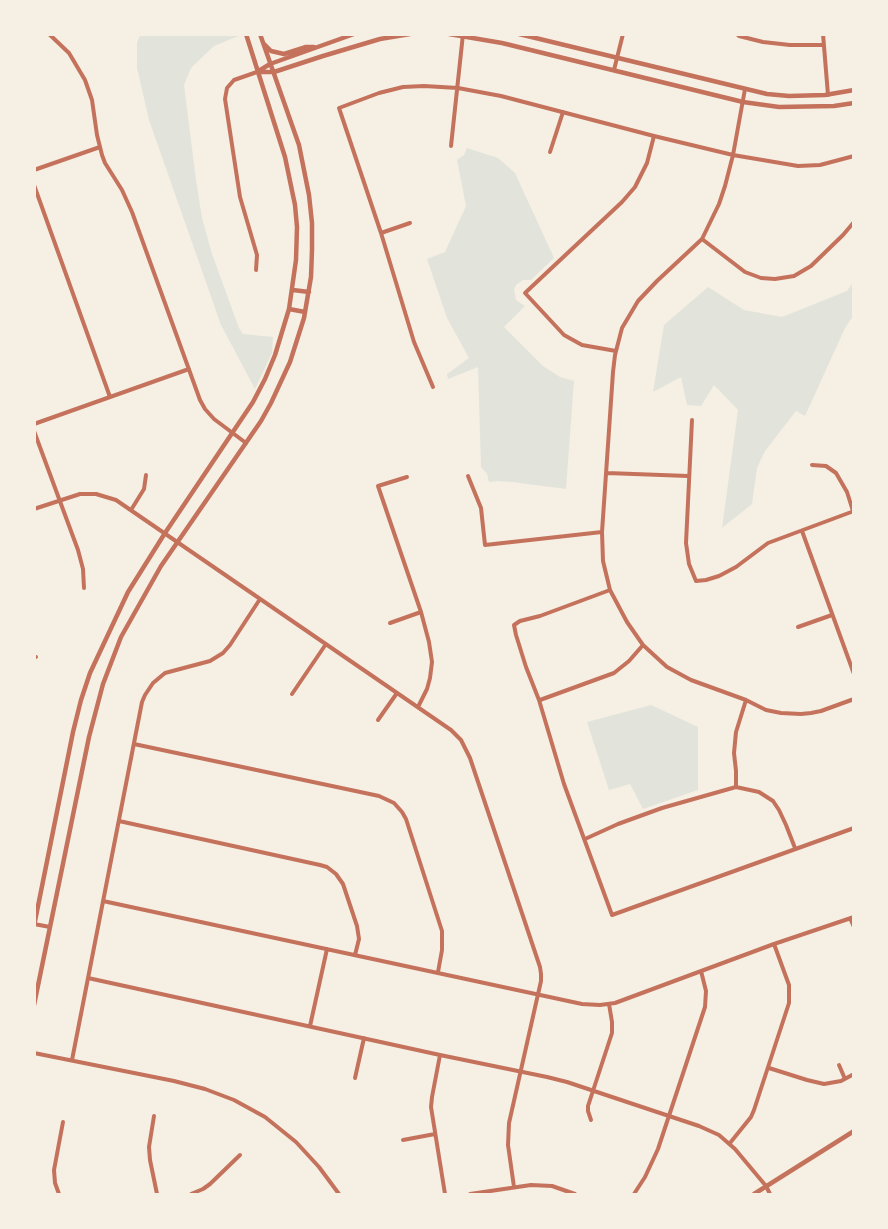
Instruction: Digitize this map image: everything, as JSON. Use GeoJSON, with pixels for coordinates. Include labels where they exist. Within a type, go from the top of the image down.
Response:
{"type":"FeatureCollection","features":[{"type":"Feature","properties":{"kind":"street"},"geometry":{"type":"LineString","coordinates":[[49,34],[69,53],[85,80],[92,100],[105,163],[122,190],[132,212],[200,400],[214,419],[246,443]]}},
{"type":"Feature","properties":{"kind":"street"},"geometry":{"type":"LineString","coordinates":[[50,927],[35,924],[73,732],[87,682],[128,592],[253,402],[275,355],[289,309],[297,249],[295,205],[276,126],[246,34]]}},
{"type":"Feature","properties":{"kind":"street"},"geometry":{"type":"LineString","coordinates":[[34,1005],[88,737],[103,684],[122,637],[161,566],[261,421],[278,390],[298,338],[305,312],[312,250],[309,195],[299,145],[260,34]]}},
{"type":"Feature","properties":{"kind":"street"},"geometry":{"type":"LineString","coordinates":[[256,270],[257,255],[240,197],[225,93],[230,84],[239,78],[257,72],[270,64],[354,34]]}},
{"type":"Feature","properties":{"kind":"street"},"geometry":{"type":"LineString","coordinates":[[257,72],[273,72],[380,39],[410,34]]}},
{"type":"Feature","properties":{"kind":"street"},"geometry":{"type":"LineString","coordinates":[[449,34],[502,43],[743,102],[779,107],[834,106],[854,103]]}},
{"type":"Feature","properties":{"kind":"street"},"geometry":{"type":"LineString","coordinates":[[519,34],[767,94],[789,96],[854,90]]}},
{"type":"Feature","properties":{"kind":"street"},"geometry":{"type":"LineString","coordinates":[[614,70],[623,34]]}},
{"type":"Feature","properties":{"kind":"street"},"geometry":{"type":"LineString","coordinates":[[737,34],[763,42],[823,45]]}},
{"type":"Feature","properties":{"kind":"street"},"geometry":{"type":"LineString","coordinates":[[823,34],[828,94]]}},
{"type":"Feature","properties":{"kind":"street"},"geometry":{"type":"LineString","coordinates":[[450,146],[463,35]]}},
{"type":"Feature","properties":{"kind":"street"},"geometry":{"type":"LineString","coordinates":[[262,42],[271,51],[284,54],[306,47],[320,46]]}},
{"type":"Feature","properties":{"kind":"street"},"geometry":{"type":"LineString","coordinates":[[433,387],[414,342],[381,233],[339,108],[403,87],[458,88],[501,96],[733,155],[798,166],[820,165],[854,156]]}},
{"type":"Feature","properties":{"kind":"street"},"geometry":{"type":"LineString","coordinates":[[745,89],[733,155],[719,204],[702,239],[638,301],[622,328],[613,372],[602,532],[603,561],[610,590],[627,622],[643,645],[667,667],[683,676],[747,700],[766,710],[801,714],[821,711],[854,699]]}},
{"type":"Feature","properties":{"kind":"street"},"geometry":{"type":"LineString","coordinates":[[550,152],[563,112]]}},
{"type":"Feature","properties":{"kind":"street"},"geometry":{"type":"LineString","coordinates":[[616,351],[582,345],[564,335],[525,293],[635,187],[646,164],[654,136]]}},
{"type":"Feature","properties":{"kind":"street"},"geometry":{"type":"LineString","coordinates":[[34,170],[100,147]]}},
{"type":"Feature","properties":{"kind":"street"},"geometry":{"type":"LineString","coordinates":[[34,185],[110,397]]}},
{"type":"Feature","properties":{"kind":"street"},"geometry":{"type":"LineString","coordinates":[[702,239],[746,272],[761,278],[775,279],[794,276],[811,266],[854,222]]}},
{"type":"Feature","properties":{"kind":"street"},"geometry":{"type":"LineString","coordinates":[[381,233],[410,224]]}},
{"type":"Feature","properties":{"kind":"street"},"geometry":{"type":"LineString","coordinates":[[293,290],[309,292]]}},
{"type":"Feature","properties":{"kind":"street"},"geometry":{"type":"LineString","coordinates":[[289,309],[305,312]]}},
{"type":"Feature","properties":{"kind":"street"},"geometry":{"type":"LineString","coordinates":[[34,424],[189,369]]}},
{"type":"Feature","properties":{"kind":"street"},"geometry":{"type":"LineString","coordinates":[[692,420],[686,543],[689,564],[696,581],[719,576],[736,567],[768,543],[853,511],[847,492],[836,473],[825,466],[812,465]]}},
{"type":"Feature","properties":{"kind":"street"},"geometry":{"type":"LineString","coordinates":[[34,431],[81,560],[84,588]]}},
{"type":"Feature","properties":{"kind":"street"},"geometry":{"type":"LineString","coordinates":[[607,473],[688,476]]}},
{"type":"Feature","properties":{"kind":"street"},"geometry":{"type":"LineString","coordinates":[[131,510],[144,489],[146,475]]}},
{"type":"Feature","properties":{"kind":"street"},"geometry":{"type":"LineString","coordinates":[[468,476],[481,508],[485,545],[602,532]]}},
{"type":"Feature","properties":{"kind":"street"},"geometry":{"type":"LineString","coordinates":[[406,477],[378,486],[429,642],[432,662],[430,678],[428,689],[418,707]]}},
{"type":"Feature","properties":{"kind":"street"},"geometry":{"type":"LineString","coordinates":[[34,509],[80,494],[96,494],[116,500],[418,707],[451,730],[461,740],[540,967],[541,981],[509,1123],[510,1161],[514,1186]]}},
{"type":"Feature","properties":{"kind":"street"},"geometry":{"type":"LineString","coordinates":[[802,531],[854,674]]}},
{"type":"Feature","properties":{"kind":"street"},"geometry":{"type":"LineString","coordinates":[[610,590],[520,621],[514,626],[564,784],[612,915],[854,828]]}},
{"type":"Feature","properties":{"kind":"street"},"geometry":{"type":"LineString","coordinates":[[72,1060],[142,702],[153,683],[165,674],[210,661],[223,653],[260,599]]}},
{"type":"Feature","properties":{"kind":"street"},"geometry":{"type":"LineString","coordinates":[[390,623],[421,612]]}},
{"type":"Feature","properties":{"kind":"street"},"geometry":{"type":"LineString","coordinates":[[798,627],[831,615]]}},
{"type":"Feature","properties":{"kind":"street"},"geometry":{"type":"LineString","coordinates":[[292,694],[326,644]]}},
{"type":"Feature","properties":{"kind":"street"},"geometry":{"type":"LineString","coordinates":[[539,700],[614,673],[643,645]]}},
{"type":"Feature","properties":{"kind":"street"},"geometry":{"type":"LineString","coordinates":[[378,720],[397,693]]}},
{"type":"Feature","properties":{"kind":"street"},"geometry":{"type":"LineString","coordinates":[[736,787],[734,753],[736,732],[747,700]]}},
{"type":"Feature","properties":{"kind":"street"},"geometry":{"type":"LineString","coordinates":[[134,744],[379,796],[394,803],[406,819],[442,931],[442,950],[438,972]]}},
{"type":"Feature","properties":{"kind":"street"},"geometry":{"type":"LineString","coordinates":[[585,839],[663,808],[736,787],[759,792],[773,801],[783,817],[795,848]]}},
{"type":"Feature","properties":{"kind":"street"},"geometry":{"type":"LineString","coordinates":[[118,821],[327,867],[343,884],[357,926],[359,939],[355,955]]}},
{"type":"Feature","properties":{"kind":"street"},"geometry":{"type":"LineString","coordinates":[[103,901],[582,1004],[600,1005],[609,1004],[701,972],[852,917],[854,927]]}},
{"type":"Feature","properties":{"kind":"street"},"geometry":{"type":"LineString","coordinates":[[730,1143],[751,1117],[789,1003],[789,985],[774,944]]}},
{"type":"Feature","properties":{"kind":"street"},"geometry":{"type":"LineString","coordinates":[[310,1026],[327,949]]}},
{"type":"Feature","properties":{"kind":"street"},"geometry":{"type":"LineString","coordinates":[[634,1194],[652,1163],[705,1007],[705,991],[701,972]]}},
{"type":"Feature","properties":{"kind":"street"},"geometry":{"type":"LineString","coordinates":[[88,978],[547,1077],[593,1091],[699,1126],[719,1135],[730,1143],[770,1194]]}},
{"type":"Feature","properties":{"kind":"street"},"geometry":{"type":"LineString","coordinates":[[591,1120],[588,1111],[612,1033],[609,1004]]}},
{"type":"Feature","properties":{"kind":"street"},"geometry":{"type":"LineString","coordinates":[[355,1078],[364,1038]]}},
{"type":"Feature","properties":{"kind":"street"},"geometry":{"type":"LineString","coordinates":[[34,1053],[174,1081],[234,1100],[265,1117],[296,1142],[339,1194]]}},
{"type":"Feature","properties":{"kind":"street"},"geometry":{"type":"LineString","coordinates":[[440,1055],[432,1097],[432,1117],[445,1194]]}},
{"type":"Feature","properties":{"kind":"street"},"geometry":{"type":"LineString","coordinates":[[839,1065],[845,1079]]}},
{"type":"Feature","properties":{"kind":"street"},"geometry":{"type":"LineString","coordinates":[[769,1068],[817,1083],[831,1083],[854,1074]]}},
{"type":"Feature","properties":{"kind":"street"},"geometry":{"type":"LineString","coordinates":[[154,1116],[149,1147],[157,1194]]}},
{"type":"Feature","properties":{"kind":"street"},"geometry":{"type":"LineString","coordinates":[[59,1194],[54,1170],[63,1122]]}},
{"type":"Feature","properties":{"kind":"street"},"geometry":{"type":"LineString","coordinates":[[754,1194],[854,1131]]}},
{"type":"Feature","properties":{"kind":"street"},"geometry":{"type":"LineString","coordinates":[[403,1140],[435,1134]]}},
{"type":"Feature","properties":{"kind":"street"},"geometry":{"type":"LineString","coordinates":[[191,1194],[210,1184],[240,1155]]}},
{"type":"Feature","properties":{"kind":"street"},"geometry":{"type":"LineString","coordinates":[[470,1194],[531,1185],[552,1186],[575,1194]]}},
{"type":"Feature","properties":{"kind":"shaded area"},"geometry":{"type":"Polygon","coordinates":[[[140,35],[241,35],[214,46],[191,68],[184,85],[202,218],[212,254],[243,334],[273,337],[272,353],[255,389],[221,325],[149,120],[137,68],[137,43],[140,35]]]}},
{"type":"Feature","properties":{"kind":"shaded area"},"geometry":{"type":"Polygon","coordinates":[[[467,148],[498,158],[515,173],[554,258],[531,280],[523,280],[516,285],[514,290],[516,300],[525,306],[504,327],[543,366],[560,377],[574,381],[566,489],[512,482],[489,482],[487,474],[481,467],[478,367],[448,379],[447,374],[469,358],[447,318],[427,259],[445,252],[466,206],[457,160],[464,155],[467,148]]]}},
{"type":"Feature","properties":{"kind":"shaded area"},"geometry":{"type":"Polygon","coordinates":[[[853,282],[853,316],[845,328],[805,416],[796,411],[765,451],[757,468],[752,504],[722,528],[738,410],[714,385],[701,406],[687,405],[681,377],[653,392],[664,325],[708,287],[744,310],[782,317],[847,291],[853,282]]]}},
{"type":"Feature","properties":{"kind":"shaded area"},"geometry":{"type":"Polygon","coordinates":[[[651,705],[698,727],[698,790],[643,809],[630,784],[609,790],[587,722],[651,705]]]}}]}
